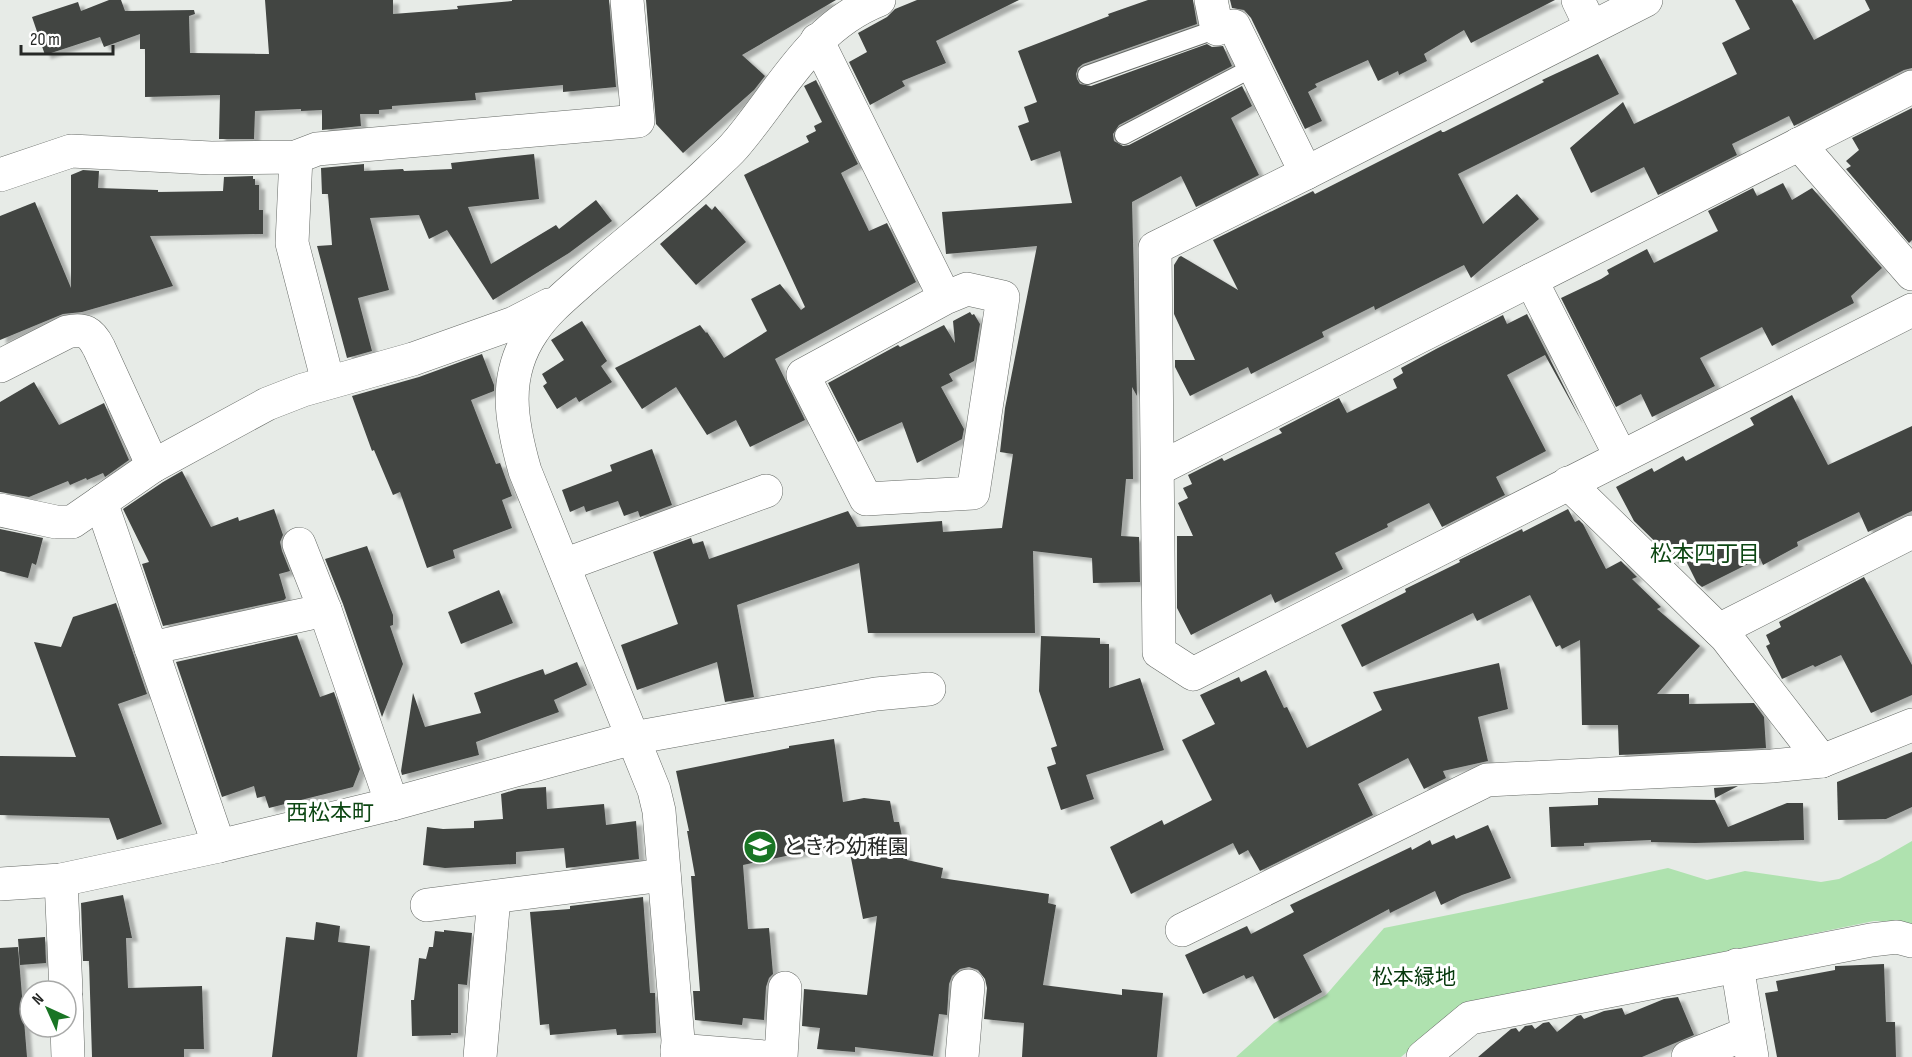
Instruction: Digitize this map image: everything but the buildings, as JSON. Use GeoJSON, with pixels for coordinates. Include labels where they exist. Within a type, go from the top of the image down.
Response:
{"type":"FeatureCollection","features":[{"type":"Feature","properties":{"kind":"street"},"geometry":{"type":"LineString","coordinates":[[0,176],[71,151],[211,158],[296,157],[317,149],[638,121],[627,0]]}},
{"type":"Feature","properties":{"kind":"street"},"geometry":{"type":"LineString","coordinates":[[765,1057],[677,1053],[678,1040],[659,811],[654,790],[525,471],[515,433],[511,397],[513,377],[533,331],[562,298],[691,189],[736,145],[785,78],[817,40],[834,25],[879,0]]}},
{"type":"Feature","properties":{"kind":"street"},"geometry":{"type":"LineString","coordinates":[[1646,0],[1584,14],[1306,173],[1155,248],[1159,652],[1193,674],[1912,310]]}},
{"type":"Feature","properties":{"kind":"street"},"geometry":{"type":"LineString","coordinates":[[1220,18],[1254,67],[1306,173]]}},
{"type":"Feature","properties":{"kind":"street"},"geometry":{"type":"LineString","coordinates":[[817,40],[945,298]]}},
{"type":"Feature","properties":{"kind":"street"},"geometry":{"type":"LineString","coordinates":[[1158,470],[1912,87]]}},
{"type":"Feature","properties":{"kind":"street"},"geometry":{"type":"LineString","coordinates":[[1799,144],[1912,274]]}},
{"type":"Feature","properties":{"kind":"street"},"geometry":{"type":"LineString","coordinates":[[296,157],[292,243],[328,382]]}},
{"type":"Feature","properties":{"kind":"street"},"geometry":{"type":"LineString","coordinates":[[1531,280],[1621,457]]}},
{"type":"Feature","properties":{"kind":"street"},"geometry":{"type":"LineString","coordinates":[[967,289],[1002,297],[973,493],[866,499],[803,375],[945,298],[967,289]]}},
{"type":"Feature","properties":{"kind":"street"},"geometry":{"type":"LineString","coordinates":[[0,510],[56,522],[72,522],[153,466],[267,404],[328,382],[413,359],[514,323],[562,298]]}},
{"type":"Feature","properties":{"kind":"street"},"geometry":{"type":"LineString","coordinates":[[0,366],[67,332],[78,330],[88,333],[99,348],[153,466]]}},
{"type":"Feature","properties":{"kind":"street"},"geometry":{"type":"LineString","coordinates":[[1568,483],[1719,630],[1822,761]]}},
{"type":"Feature","properties":{"kind":"street"},"geometry":{"type":"LineString","coordinates":[[564,565],[766,491]]}},
{"type":"Feature","properties":{"kind":"street"},"geometry":{"type":"LineString","coordinates":[[101,502],[219,846]]}},
{"type":"Feature","properties":{"kind":"street"},"geometry":{"type":"LineString","coordinates":[[1719,630],[1912,532]]}},
{"type":"Feature","properties":{"kind":"street"},"geometry":{"type":"LineString","coordinates":[[299,543],[325,610],[392,804]]}},
{"type":"Feature","properties":{"kind":"street"},"geometry":{"type":"LineString","coordinates":[[151,648],[325,610]]}},
{"type":"Feature","properties":{"kind":"street"},"geometry":{"type":"LineString","coordinates":[[0,884],[61,880],[219,846],[392,804],[633,738],[876,694],[929,689]]}},
{"type":"Feature","properties":{"kind":"street"},"geometry":{"type":"LineString","coordinates":[[1182,930],[1487,780],[1772,766],[1822,761],[1912,725]]}},
{"type":"Feature","properties":{"kind":"street"},"geometry":{"type":"LineString","coordinates":[[427,905],[664,875]]}},
{"type":"Feature","properties":{"kind":"street"},"geometry":{"type":"LineString","coordinates":[[61,880],[65,979]]}},
{"type":"Feature","properties":{"kind":"street"},"geometry":{"type":"LineString","coordinates":[[480,1057],[494,897]]}},
{"type":"Feature","properties":{"kind":"street"},"geometry":{"type":"LineString","coordinates":[[1423,1057],[1470,1018],[1871,940],[1896,937],[1912,940]]}},
{"type":"Feature","properties":{"kind":"street"},"geometry":{"type":"LineString","coordinates":[[1688,1057],[1750,1045],[1737,965]]}},
{"type":"Feature","properties":{"kind":"street"},"geometry":{"type":"LineString","coordinates":[[781,1057],[785,988]]}},
{"type":"Feature","properties":{"kind":"street"},"geometry":{"type":"LineString","coordinates":[[942,1057],[958,994],[962,1057]]}},
{"type":"Feature","properties":{"kind":"street"},"geometry":{"type":"LineString","coordinates":[[67,1039],[68,1057]]}},
{"type":"Feature","properties":{"kind":"lane"},"geometry":{"type":"LineString","coordinates":[[1088,75],[1220,18]]}},
{"type":"Feature","properties":{"kind":"lane"},"geometry":{"type":"LineString","coordinates":[[1124,135],[1254,67]]}},
{"type":"Feature","properties":{"kind":"green space","name":"松本緑地"},"geometry":{"type":"Polygon","coordinates":[[[1912,841],[1912,925],[1874,921],[1462,1006],[1401,1057],[1236,1057],[1274,1023],[1326,995],[1384,928],[1668,868],[1707,880],[1745,871],[1821,882],[1839,879],[1912,841]]]}},
{"type":"Feature","properties":{"kind":"place","name":"ときわ幼稚園"},"geometry":{"type":"Point","coordinates":[760,847]}},
{"type":"Feature","properties":{"kind":"district","name":"松本四丁目"},"geometry":{"type":"Point","coordinates":[1705,553]}},
{"type":"Feature","properties":{"kind":"district","name":"西松本町"},"geometry":{"type":"Point","coordinates":[330,812]}}]}
